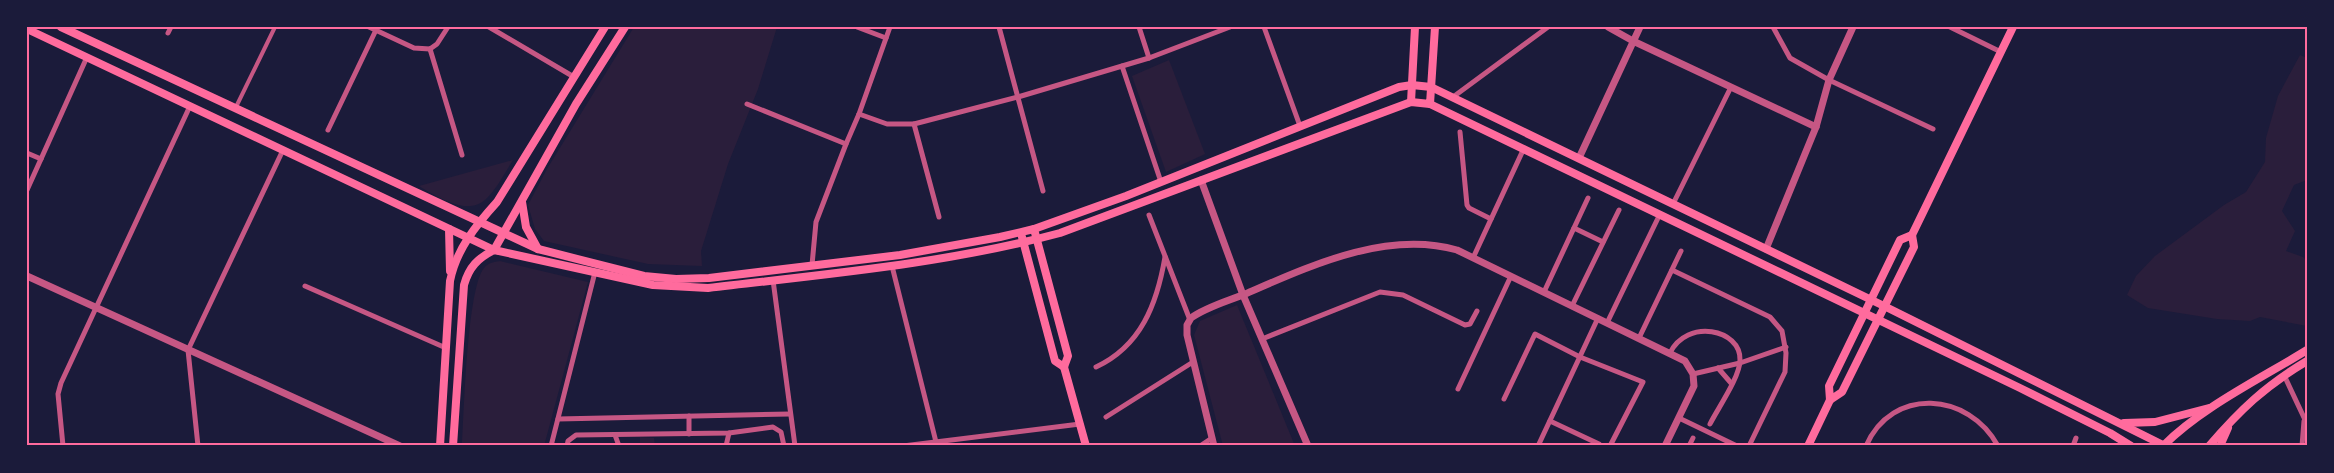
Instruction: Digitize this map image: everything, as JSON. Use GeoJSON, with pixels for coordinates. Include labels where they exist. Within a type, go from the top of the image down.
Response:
{"type":"FeatureCollection","features":[{"type":"Feature","properties":{"kind":"main road"},"geometry":{"type":"LineString","coordinates":[[450,281],[454,264],[468,238],[497,202],[605,27]]}},
{"type":"Feature","properties":{"kind":"main road"},"geometry":{"type":"LineString","coordinates":[[453,446],[464,285],[471,267],[479,258],[494,250],[576,104],[625,27]]}},
{"type":"Feature","properties":{"kind":"main road"},"geometry":{"type":"LineString","coordinates":[[1411,102],[1415,27]]}},
{"type":"Feature","properties":{"kind":"main road"},"geometry":{"type":"LineString","coordinates":[[1430,104],[1434,27]]}},
{"type":"Feature","properties":{"kind":"main road"},"geometry":{"type":"LineString","coordinates":[[1808,446],[1830,400],[1842,392],[1914,247],[1912,234],[2013,27]]}},
{"type":"Feature","properties":{"kind":"main road"},"geometry":{"type":"LineString","coordinates":[[65,28],[538,249],[595,269],[653,285],[680,288],[708,288],[892,266],[1038,239],[1060,233],[1411,102],[1430,104],[2102,428],[2131,446]]}},
{"type":"Feature","properties":{"kind":"main road"},"geometry":{"type":"LineString","coordinates":[[27,29],[494,250],[644,276],[676,279],[709,278],[900,255],[1034,229],[1161,182],[1399,87],[1412,85],[1431,87],[1453,97],[1884,306],[2164,446],[2173,436],[2215,406],[2307,350]]}},
{"type":"Feature","properties":{"kind":"main road"},"geometry":{"type":"LineString","coordinates":[[522,201],[526,227],[538,249]]}},
{"type":"Feature","properties":{"kind":"main road"},"geometry":{"type":"LineString","coordinates":[[440,446],[450,281],[450,229]]}},
{"type":"Feature","properties":{"kind":"main road"},"geometry":{"type":"LineString","coordinates":[[1034,229],[1068,356],[1064,367],[1086,446]]}},
{"type":"Feature","properties":{"kind":"main road"},"geometry":{"type":"LineString","coordinates":[[1020,232],[1055,361],[1064,367]]}},
{"type":"Feature","properties":{"kind":"main road"},"geometry":{"type":"LineString","coordinates":[[1830,400],[1828,386],[1900,240],[1912,234]]}},
{"type":"Feature","properties":{"kind":"main road"},"geometry":{"type":"LineString","coordinates":[[2209,446],[2256,396],[2307,361]]}},
{"type":"Feature","properties":{"kind":"main road"},"geometry":{"type":"LineString","coordinates":[[2114,421],[2133,424],[2155,422],[2215,406]]}},
{"type":"Feature","properties":{"kind":"main road"},"geometry":{"type":"LineString","coordinates":[[2220,446],[2231,420]]}},
{"type":"Feature","properties":{"kind":"street"},"geometry":{"type":"LineString","coordinates":[[235,109],[275,27]]}},
{"type":"Feature","properties":{"kind":"street"},"geometry":{"type":"LineString","coordinates":[[369,27],[414,48],[430,50],[437,44],[448,27]]}},
{"type":"Feature","properties":{"kind":"street"},"geometry":{"type":"LineString","coordinates":[[489,27],[574,77]]}},
{"type":"Feature","properties":{"kind":"street"},"geometry":{"type":"LineString","coordinates":[[857,27],[886,38]]}},
{"type":"Feature","properties":{"kind":"street"},"geometry":{"type":"LineString","coordinates":[[813,265],[816,222],[859,114],[890,27]]}},
{"type":"Feature","properties":{"kind":"street"},"geometry":{"type":"LineString","coordinates":[[999,27],[1043,191]]}},
{"type":"Feature","properties":{"kind":"street"},"geometry":{"type":"LineString","coordinates":[[1139,27],[1149,58]]}},
{"type":"Feature","properties":{"kind":"street"},"geometry":{"type":"LineString","coordinates":[[859,114],[887,124],[914,124],[1018,97],[1149,58],[1230,27]]}},
{"type":"Feature","properties":{"kind":"street"},"geometry":{"type":"LineString","coordinates":[[1264,27],[1300,126]]}},
{"type":"Feature","properties":{"kind":"street"},"geometry":{"type":"LineString","coordinates":[[1453,97],[1548,27]]}},
{"type":"Feature","properties":{"kind":"street"},"geometry":{"type":"LineString","coordinates":[[1608,27],[1633,42],[1816,127]]}},
{"type":"Feature","properties":{"kind":"street"},"geometry":{"type":"LineString","coordinates":[[1579,158],[1640,27]]}},
{"type":"Feature","properties":{"kind":"street"},"geometry":{"type":"LineString","coordinates":[[1773,27],[1790,58],[1829,80],[1933,129]]}},
{"type":"Feature","properties":{"kind":"street"},"geometry":{"type":"LineString","coordinates":[[1766,249],[1816,127],[1829,80],[1853,27]]}},
{"type":"Feature","properties":{"kind":"street"},"geometry":{"type":"LineString","coordinates":[[1950,27],[2001,52]]}},
{"type":"Feature","properties":{"kind":"street"},"geometry":{"type":"LineString","coordinates":[[328,130],[375,30]]}},
{"type":"Feature","properties":{"kind":"street"},"geometry":{"type":"LineString","coordinates":[[430,50],[462,155]]}},
{"type":"Feature","properties":{"kind":"street"},"geometry":{"type":"LineString","coordinates":[[27,190],[87,57]]}},
{"type":"Feature","properties":{"kind":"street"},"geometry":{"type":"LineString","coordinates":[[1122,66],[1161,182]]}},
{"type":"Feature","properties":{"kind":"street"},"geometry":{"type":"LineString","coordinates":[[1673,204],[1731,87]]}},
{"type":"Feature","properties":{"kind":"street"},"geometry":{"type":"LineString","coordinates":[[747,104],[846,144]]}},
{"type":"Feature","properties":{"kind":"street"},"geometry":{"type":"LineString","coordinates":[[63,446],[58,394],[190,106]]}},
{"type":"Feature","properties":{"kind":"street"},"geometry":{"type":"LineString","coordinates":[[914,124],[939,217]]}},
{"type":"Feature","properties":{"kind":"street"},"geometry":{"type":"LineString","coordinates":[[1460,132],[1467,205],[1491,219]]}},
{"type":"Feature","properties":{"kind":"street"},"geometry":{"type":"LineString","coordinates":[[1473,258],[1524,148]]}},
{"type":"Feature","properties":{"kind":"street"},"geometry":{"type":"LineString","coordinates":[[198,446],[188,350],[283,150]]}},
{"type":"Feature","properties":{"kind":"street"},"geometry":{"type":"LineString","coordinates":[[27,153],[41,159]]}},
{"type":"Feature","properties":{"kind":"street"},"geometry":{"type":"LineString","coordinates":[[1201,180],[1243,295],[1308,446]]}},
{"type":"Feature","properties":{"kind":"street"},"geometry":{"type":"LineString","coordinates":[[1544,292],[1588,198]]}},
{"type":"Feature","properties":{"kind":"street"},"geometry":{"type":"LineString","coordinates":[[1572,306],[1619,210]]}},
{"type":"Feature","properties":{"kind":"street"},"geometry":{"type":"LineString","coordinates":[[1607,323],[1660,214]]}},
{"type":"Feature","properties":{"kind":"street"},"geometry":{"type":"LineString","coordinates":[[1149,215],[1190,320]]}},
{"type":"Feature","properties":{"kind":"street"},"geometry":{"type":"LineString","coordinates":[[1574,228],[1603,242]]}},
{"type":"Feature","properties":{"kind":"street"},"geometry":{"type":"LineString","coordinates":[[1200,446],[1213,442],[1186,330],[1190,320],[1197,314],[1307,268],[1368,250],[1403,245],[1457,250],[1685,362],[1693,374],[1694,386],[1665,446]]}},
{"type":"Feature","properties":{"kind":"street"},"geometry":{"type":"LineString","coordinates":[[1639,338],[1681,251]]}},
{"type":"Feature","properties":{"kind":"street"},"geometry":{"type":"LineString","coordinates":[[1096,366],[1123,351],[1141,327],[1159,286],[1165,257]]}},
{"type":"Feature","properties":{"kind":"street"},"geometry":{"type":"LineString","coordinates":[[892,266],[936,444]]}},
{"type":"Feature","properties":{"kind":"street"},"geometry":{"type":"LineString","coordinates":[[551,446],[595,269]]}},
{"type":"Feature","properties":{"kind":"street"},"geometry":{"type":"LineString","coordinates":[[1672,270],[1773,319],[1782,331],[1786,347],[1786,366],[1749,446]]}},
{"type":"Feature","properties":{"kind":"street"},"geometry":{"type":"LineString","coordinates":[[27,276],[400,446]]}},
{"type":"Feature","properties":{"kind":"street"},"geometry":{"type":"LineString","coordinates":[[1458,389],[1511,276]]}},
{"type":"Feature","properties":{"kind":"street"},"geometry":{"type":"LineString","coordinates":[[773,280],[795,446]]}},
{"type":"Feature","properties":{"kind":"street"},"geometry":{"type":"LineString","coordinates":[[304,286],[446,348]]}},
{"type":"Feature","properties":{"kind":"street"},"geometry":{"type":"LineString","coordinates":[[1262,339],[1380,292],[1403,295],[1465,325],[1470,324],[1477,312]]}},
{"type":"Feature","properties":{"kind":"street"},"geometry":{"type":"LineString","coordinates":[[1538,446],[1598,318]]}},
{"type":"Feature","properties":{"kind":"street"},"geometry":{"type":"LineString","coordinates":[[1670,353],[1674,344],[1697,331],[1709,331],[1732,342],[1740,363],[1710,424]]}},
{"type":"Feature","properties":{"kind":"street"},"geometry":{"type":"LineString","coordinates":[[1504,399],[1535,334],[1580,357],[1642,382],[1610,446]]}},
{"type":"Feature","properties":{"kind":"street"},"geometry":{"type":"LineString","coordinates":[[1693,374],[1740,363],[1786,347]]}},
{"type":"Feature","properties":{"kind":"street"},"geometry":{"type":"LineString","coordinates":[[1107,417],[1193,362]]}},
{"type":"Feature","properties":{"kind":"street"},"geometry":{"type":"LineString","coordinates":[[1718,368],[1731,383]]}},
{"type":"Feature","properties":{"kind":"street"},"geometry":{"type":"LineString","coordinates":[[2284,375],[2307,424]]}},
{"type":"Feature","properties":{"kind":"street"},"geometry":{"type":"LineString","coordinates":[[1866,446],[1875,430],[1893,414],[1914,405],[1926,403],[1950,406],[1971,415],[1986,427],[1998,446]]}},
{"type":"Feature","properties":{"kind":"street"},"geometry":{"type":"LineString","coordinates":[[558,419],[790,414]]}},
{"type":"Feature","properties":{"kind":"street"},"geometry":{"type":"LineString","coordinates":[[689,417],[689,434]]}},
{"type":"Feature","properties":{"kind":"street"},"geometry":{"type":"LineString","coordinates":[[1679,418],[1737,446]]}},
{"type":"Feature","properties":{"kind":"street"},"geometry":{"type":"LineString","coordinates":[[2302,446],[2304,418]]}},
{"type":"Feature","properties":{"kind":"street"},"geometry":{"type":"LineString","coordinates":[[1550,421],[1599,444]]}},
{"type":"Feature","properties":{"kind":"street"},"geometry":{"type":"LineString","coordinates":[[903,446],[936,444],[1080,424]]}},
{"type":"Feature","properties":{"kind":"street"},"geometry":{"type":"LineString","coordinates":[[567,446],[568,441],[576,435],[729,433],[773,427],[781,432],[784,446]]}},
{"type":"Feature","properties":{"kind":"street"},"geometry":{"type":"LineString","coordinates":[[726,446],[729,433]]}},
{"type":"Feature","properties":{"kind":"street"},"geometry":{"type":"LineString","coordinates":[[615,435],[619,446]]}},
{"type":"Feature","properties":{"kind":"street"},"geometry":{"type":"LineString","coordinates":[[1689,446],[1693,438]]}},
{"type":"Feature","properties":{"kind":"street"},"geometry":{"type":"LineString","coordinates":[[2073,446],[2076,438]]}},
{"type":"Feature","properties":{"kind":"shaded area"},"geometry":{"type":"Polygon","coordinates":[[[634,27],[777,27],[758,89],[728,164],[701,251],[702,266],[648,264],[544,241],[535,229],[528,205],[547,169],[634,27]]]}},
{"type":"Feature","properties":{"kind":"shaded area"},"geometry":{"type":"Polygon","coordinates":[[[2300,55],[2307,58],[2307,180],[2294,185],[2282,211],[2295,231],[2286,251],[2303,257],[2307,261],[2307,326],[2260,317],[2250,321],[2217,319],[2148,308],[2127,295],[2136,276],[2155,256],[2224,205],[2246,192],[2265,162],[2266,138],[2278,96],[2300,55]]]}},
{"type":"Feature","properties":{"kind":"shaded area"},"geometry":{"type":"Polygon","coordinates":[[[1169,60],[1205,154],[1166,172],[1132,76],[1169,60]]]}},
{"type":"Feature","properties":{"kind":"shaded area"},"geometry":{"type":"Polygon","coordinates":[[[513,160],[494,190],[478,204],[470,206],[452,203],[419,186],[513,160]]]}},
{"type":"Feature","properties":{"kind":"shaded area"},"geometry":{"type":"Polygon","coordinates":[[[500,261],[588,282],[544,446],[462,446],[467,352],[478,280],[484,268],[500,261]]]}},
{"type":"Feature","properties":{"kind":"shaded area"},"geometry":{"type":"Polygon","coordinates":[[[1237,305],[1295,446],[1223,446],[1194,335],[1200,321],[1237,305]]]}},
{"type":"Feature","properties":{"kind":"shaded area"},"geometry":{"type":"Polygon","coordinates":[[[640,437],[654,438],[655,446],[624,446],[640,445],[640,437]]]}}]}
